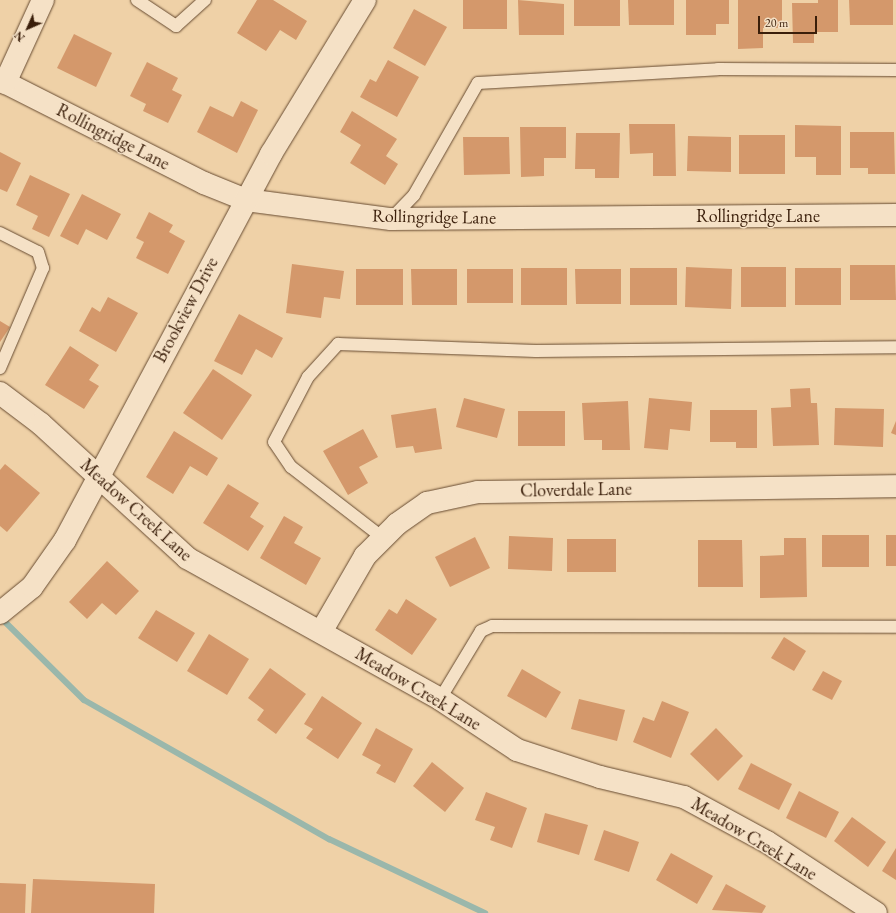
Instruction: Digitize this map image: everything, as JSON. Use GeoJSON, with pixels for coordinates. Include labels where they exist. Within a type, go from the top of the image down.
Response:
{"type":"FeatureCollection","features":[{"type":"Feature","properties":{"kind":"street"},"geometry":{"type":"LineString","coordinates":[[2,82],[43,0]]}},
{"type":"Feature","properties":{"kind":"street","name":"Brookview Drive"},"geometry":{"type":"LineString","coordinates":[[0,613],[32,587],[65,540],[97,476],[246,200],[365,0]]}},
{"type":"Feature","properties":{"kind":"street","name":"Rollingridge Lane"},"geometry":{"type":"LineString","coordinates":[[2,82],[204,183],[246,200],[392,219],[896,215]]}},
{"type":"Feature","properties":{"kind":"street","name":"Meadow Creek Lane"},"geometry":{"type":"LineString","coordinates":[[0,393],[41,424],[187,558],[440,699],[517,750],[600,777],[684,797],[766,842],[876,913]]}},
{"type":"Feature","properties":{"kind":"street","name":"Cloverdale Lane"},"geometry":{"type":"LineString","coordinates":[[322,632],[365,556],[397,524],[427,503],[478,492],[896,486]]}},
{"type":"Feature","properties":{"kind":"lane"},"geometry":{"type":"LineString","coordinates":[[137,0],[176,26],[205,0]]}},
{"type":"Feature","properties":{"kind":"lane"},"geometry":{"type":"LineString","coordinates":[[392,219],[414,195],[478,83],[718,69],[896,70]]}},
{"type":"Feature","properties":{"kind":"lane"},"geometry":{"type":"LineString","coordinates":[[0,233],[38,252],[43,268],[0,368]]}},
{"type":"Feature","properties":{"kind":"lane"},"geometry":{"type":"LineString","coordinates":[[384,538],[291,467],[274,442],[308,377],[338,344],[536,351],[896,347]]}},
{"type":"Feature","properties":{"kind":"lane"},"geometry":{"type":"LineString","coordinates":[[440,699],[481,631],[492,626],[896,627]]}},
{"type":"Feature","properties":{"kind":"building"},"geometry":{"type":"Polygon","coordinates":[[[257,0],[273,0],[307,21],[296,40],[280,30],[266,51],[237,33],[257,0]]]}},
{"type":"Feature","properties":{"kind":"building"},"geometry":{"type":"Polygon","coordinates":[[[463,0],[507,0],[507,29],[463,29],[463,0]]]}},
{"type":"Feature","properties":{"kind":"building"},"geometry":{"type":"Polygon","coordinates":[[[518,0],[564,4],[564,35],[519,35],[518,0]]]}},
{"type":"Feature","properties":{"kind":"building"},"geometry":{"type":"Polygon","coordinates":[[[574,0],[620,0],[620,26],[574,26],[574,0]]]}},
{"type":"Feature","properties":{"kind":"building"},"geometry":{"type":"Polygon","coordinates":[[[628,0],[674,0],[674,25],[629,25],[628,0]]]}},
{"type":"Feature","properties":{"kind":"building"},"geometry":{"type":"Polygon","coordinates":[[[686,0],[729,0],[729,24],[716,24],[716,35],[686,35],[686,0]]]}},
{"type":"Feature","properties":{"kind":"building"},"geometry":{"type":"Polygon","coordinates":[[[738,0],[782,0],[782,28],[763,28],[763,48],[738,49],[738,0]]]}},
{"type":"Feature","properties":{"kind":"building"},"geometry":{"type":"Polygon","coordinates":[[[818,0],[838,0],[838,32],[814,32],[814,43],[793,43],[792,3],[818,3],[818,0]]]}},
{"type":"Feature","properties":{"kind":"building"},"geometry":{"type":"Polygon","coordinates":[[[849,0],[893,0],[893,25],[850,25],[849,0]]]}},
{"type":"Feature","properties":{"kind":"building"},"geometry":{"type":"Polygon","coordinates":[[[414,9],[447,27],[425,66],[393,48],[414,9]]]}},
{"type":"Feature","properties":{"kind":"building"},"geometry":{"type":"Polygon","coordinates":[[[74,34],[112,53],[96,87],[57,68],[74,34]]]}},
{"type":"Feature","properties":{"kind":"building"},"geometry":{"type":"Polygon","coordinates":[[[388,60],[419,77],[397,117],[360,97],[370,79],[376,82],[388,60]]]}},
{"type":"Feature","properties":{"kind":"building"},"geometry":{"type":"Polygon","coordinates":[[[147,62],[178,78],[172,90],[182,95],[168,123],[143,111],[146,104],[130,96],[147,62]]]}},
{"type":"Feature","properties":{"kind":"building"},"geometry":{"type":"Polygon","coordinates":[[[241,101],[258,110],[237,153],[197,132],[210,106],[233,117],[241,101]]]}},
{"type":"Feature","properties":{"kind":"building"},"geometry":{"type":"Polygon","coordinates":[[[352,111],[397,139],[386,156],[398,164],[385,185],[350,163],[361,145],[340,132],[352,111]]]}},
{"type":"Feature","properties":{"kind":"building"},"geometry":{"type":"Polygon","coordinates":[[[629,124],[675,124],[676,176],[653,176],[653,153],[630,154],[629,124]]]}},
{"type":"Feature","properties":{"kind":"building"},"geometry":{"type":"Polygon","coordinates":[[[795,125],[841,126],[841,175],[816,175],[816,157],[795,157],[795,125]]]}},
{"type":"Feature","properties":{"kind":"building"},"geometry":{"type":"Polygon","coordinates":[[[520,127],[566,127],[566,158],[544,158],[544,176],[521,177],[520,127]]]}},
{"type":"Feature","properties":{"kind":"building"},"geometry":{"type":"Polygon","coordinates":[[[850,132],[894,132],[895,174],[868,174],[868,168],[850,168],[850,132]]]}},
{"type":"Feature","properties":{"kind":"building"},"geometry":{"type":"Polygon","coordinates":[[[576,133],[620,133],[619,178],[595,178],[595,169],[575,169],[576,133]]]}},
{"type":"Feature","properties":{"kind":"building"},"geometry":{"type":"Polygon","coordinates":[[[739,135],[785,135],[785,174],[739,174],[739,135]]]}},
{"type":"Feature","properties":{"kind":"building"},"geometry":{"type":"Polygon","coordinates":[[[688,136],[731,137],[731,172],[687,171],[688,136]]]}},
{"type":"Feature","properties":{"kind":"building"},"geometry":{"type":"Polygon","coordinates":[[[463,137],[509,137],[510,174],[464,175],[463,137]]]}},
{"type":"Feature","properties":{"kind":"building"},"geometry":{"type":"Polygon","coordinates":[[[0,152],[21,163],[7,192],[0,189],[0,152]]]}},
{"type":"Feature","properties":{"kind":"building"},"geometry":{"type":"Polygon","coordinates":[[[30,175],[70,194],[49,237],[32,229],[38,216],[16,205],[30,175]]]}},
{"type":"Feature","properties":{"kind":"building"},"geometry":{"type":"Polygon","coordinates":[[[82,194],[121,214],[107,240],[86,229],[78,245],[60,236],[82,194]]]}},
{"type":"Feature","properties":{"kind":"building"},"geometry":{"type":"Polygon","coordinates":[[[149,212],[173,225],[169,232],[185,241],[168,274],[136,258],[144,242],[136,238],[149,212]]]}},
{"type":"Feature","properties":{"kind":"building"},"geometry":{"type":"Polygon","coordinates":[[[292,264],[344,271],[340,299],[324,297],[321,318],[286,313],[292,264]]]}},
{"type":"Feature","properties":{"kind":"building"},"geometry":{"type":"Polygon","coordinates":[[[850,265],[895,265],[896,300],[850,300],[850,265]]]}},
{"type":"Feature","properties":{"kind":"building"},"geometry":{"type":"Polygon","coordinates":[[[686,267],[732,269],[731,309],[685,307],[686,267]]]}},
{"type":"Feature","properties":{"kind":"building"},"geometry":{"type":"Polygon","coordinates":[[[741,267],[786,267],[786,307],[741,307],[741,267]]]}},
{"type":"Feature","properties":{"kind":"building"},"geometry":{"type":"Polygon","coordinates":[[[521,268],[567,268],[567,305],[521,305],[521,268]]]}},
{"type":"Feature","properties":{"kind":"building"},"geometry":{"type":"Polygon","coordinates":[[[630,268],[677,268],[677,305],[630,305],[630,268]]]}},
{"type":"Feature","properties":{"kind":"building"},"geometry":{"type":"Polygon","coordinates":[[[795,268],[841,268],[841,305],[795,305],[795,268]]]}},
{"type":"Feature","properties":{"kind":"building"},"geometry":{"type":"Polygon","coordinates":[[[356,269],[403,269],[403,305],[356,305],[356,269]]]}},
{"type":"Feature","properties":{"kind":"building"},"geometry":{"type":"Polygon","coordinates":[[[411,269],[457,269],[457,305],[412,305],[411,269]]]}},
{"type":"Feature","properties":{"kind":"building"},"geometry":{"type":"Polygon","coordinates":[[[467,269],[513,269],[513,303],[467,303],[467,269]]]}},
{"type":"Feature","properties":{"kind":"building"},"geometry":{"type":"Polygon","coordinates":[[[575,269],[621,269],[621,304],[576,304],[575,269]]]}},
{"type":"Feature","properties":{"kind":"building"},"geometry":{"type":"Polygon","coordinates":[[[108,297],[138,313],[116,352],[79,331],[92,307],[100,312],[108,297]]]}},
{"type":"Feature","properties":{"kind":"building"},"geometry":{"type":"Polygon","coordinates":[[[239,314],[283,338],[272,358],[256,349],[242,375],[214,361],[239,314]]]}},
{"type":"Feature","properties":{"kind":"building"},"geometry":{"type":"Polygon","coordinates":[[[0,321],[10,327],[0,342],[0,321]]]}},
{"type":"Feature","properties":{"kind":"building"},"geometry":{"type":"Polygon","coordinates":[[[70,346],[99,365],[89,380],[99,386],[84,409],[45,385],[70,346]]]}},
{"type":"Feature","properties":{"kind":"building"},"geometry":{"type":"Polygon","coordinates":[[[213,369],[252,395],[222,440],[183,413],[213,369]]]}},
{"type":"Feature","properties":{"kind":"building"},"geometry":{"type":"Polygon","coordinates":[[[810,388],[811,403],[817,403],[819,445],[773,446],[771,408],[791,407],[790,389],[810,388]]]}},
{"type":"Feature","properties":{"kind":"building"},"geometry":{"type":"Polygon","coordinates":[[[464,398],[505,409],[497,438],[456,427],[464,398]]]}},
{"type":"Feature","properties":{"kind":"building"},"geometry":{"type":"Polygon","coordinates":[[[649,398],[692,402],[690,431],[670,429],[668,450],[644,448],[649,398]]]}},
{"type":"Feature","properties":{"kind":"building"},"geometry":{"type":"Polygon","coordinates":[[[628,401],[630,450],[602,450],[602,440],[584,440],[582,403],[628,401]]]}},
{"type":"Feature","properties":{"kind":"building"},"geometry":{"type":"Polygon","coordinates":[[[436,408],[442,449],[415,453],[413,446],[396,448],[391,415],[436,408]]]}},
{"type":"Feature","properties":{"kind":"building"},"geometry":{"type":"Polygon","coordinates":[[[835,408],[884,409],[883,447],[834,445],[835,408]]]}},
{"type":"Feature","properties":{"kind":"building"},"geometry":{"type":"Polygon","coordinates":[[[710,410],[757,410],[757,448],[736,448],[736,442],[710,442],[710,410]]]}},
{"type":"Feature","properties":{"kind":"building"},"geometry":{"type":"Polygon","coordinates":[[[518,411],[565,411],[565,446],[518,446],[518,411]]]}},
{"type":"Feature","properties":{"kind":"building"},"geometry":{"type":"Polygon","coordinates":[[[896,421],[896,435],[891,433],[896,421]]]}},
{"type":"Feature","properties":{"kind":"building"},"geometry":{"type":"Polygon","coordinates":[[[363,429],[378,457],[359,467],[368,483],[348,495],[323,451],[363,429]]]}},
{"type":"Feature","properties":{"kind":"building"},"geometry":{"type":"Polygon","coordinates":[[[174,431],[218,458],[207,476],[190,466],[173,494],[146,477],[174,431]]]}},
{"type":"Feature","properties":{"kind":"building"},"geometry":{"type":"Polygon","coordinates":[[[5,464],[40,493],[7,532],[0,526],[0,470],[5,464]]]}},
{"type":"Feature","properties":{"kind":"building"},"geometry":{"type":"Polygon","coordinates":[[[228,484],[259,503],[250,517],[264,526],[248,551],[203,523],[228,484]]]}},
{"type":"Feature","properties":{"kind":"building"},"geometry":{"type":"Polygon","coordinates":[[[284,516],[303,527],[294,543],[321,558],[306,585],[260,558],[284,516]]]}},
{"type":"Feature","properties":{"kind":"building"},"geometry":{"type":"Polygon","coordinates":[[[822,535],[869,535],[869,567],[822,567],[822,535]]]}},
{"type":"Feature","properties":{"kind":"building"},"geometry":{"type":"Polygon","coordinates":[[[886,535],[896,535],[896,566],[886,566],[886,535]]]}},
{"type":"Feature","properties":{"kind":"building"},"geometry":{"type":"Polygon","coordinates":[[[509,536],[553,538],[552,571],[508,569],[509,536]]]}},
{"type":"Feature","properties":{"kind":"building"},"geometry":{"type":"Polygon","coordinates":[[[475,537],[490,568],[450,587],[435,557],[475,537]]]}},
{"type":"Feature","properties":{"kind":"building"},"geometry":{"type":"Polygon","coordinates":[[[784,538],[806,538],[807,597],[760,598],[760,556],[784,555],[784,538]]]}},
{"type":"Feature","properties":{"kind":"building"},"geometry":{"type":"Polygon","coordinates":[[[567,539],[616,539],[616,572],[567,572],[567,539]]]}},
{"type":"Feature","properties":{"kind":"building"},"geometry":{"type":"Polygon","coordinates":[[[698,540],[742,540],[743,587],[698,587],[698,540]]]}},
{"type":"Feature","properties":{"kind":"building"},"geometry":{"type":"Polygon","coordinates":[[[107,561],[139,591],[116,615],[102,603],[87,619],[69,602],[107,561]]]}},
{"type":"Feature","properties":{"kind":"building"},"geometry":{"type":"Polygon","coordinates":[[[406,599],[437,619],[412,655],[375,630],[389,609],[397,614],[406,599]]]}},
{"type":"Feature","properties":{"kind":"building"},"geometry":{"type":"Polygon","coordinates":[[[156,610],[195,633],[177,662],[138,638],[156,610]]]}},
{"type":"Feature","properties":{"kind":"building"},"geometry":{"type":"Polygon","coordinates":[[[209,634],[249,659],[227,695],[187,671],[209,634]]]}},
{"type":"Feature","properties":{"kind":"building"},"geometry":{"type":"Polygon","coordinates":[[[784,637],[806,651],[794,671],[771,658],[784,637]]]}},
{"type":"Feature","properties":{"kind":"building"},"geometry":{"type":"Polygon","coordinates":[[[270,668],[306,694],[276,734],[257,720],[264,710],[248,698],[270,668]]]}},
{"type":"Feature","properties":{"kind":"building"},"geometry":{"type":"Polygon","coordinates":[[[522,669],[561,692],[546,718],[507,696],[522,669]]]}},
{"type":"Feature","properties":{"kind":"building"},"geometry":{"type":"Polygon","coordinates":[[[823,671],[842,681],[832,700],[812,690],[823,671]]]}},
{"type":"Feature","properties":{"kind":"building"},"geometry":{"type":"Polygon","coordinates":[[[322,696],[362,723],[338,759],[306,738],[313,729],[304,724],[322,696]]]}},
{"type":"Feature","properties":{"kind":"building"},"geometry":{"type":"Polygon","coordinates":[[[579,699],[625,710],[617,741],[571,729],[579,699]]]}},
{"type":"Feature","properties":{"kind":"building"},"geometry":{"type":"Polygon","coordinates":[[[662,701],[689,712],[671,758],[633,742],[643,717],[654,721],[662,701]]]}},
{"type":"Feature","properties":{"kind":"building"},"geometry":{"type":"Polygon","coordinates":[[[376,728],[413,749],[395,783],[376,773],[381,765],[362,755],[376,728]]]}},
{"type":"Feature","properties":{"kind":"building"},"geometry":{"type":"Polygon","coordinates":[[[716,728],[743,756],[718,781],[690,754],[716,728]]]}},
{"type":"Feature","properties":{"kind":"building"},"geometry":{"type":"Polygon","coordinates":[[[432,762],[464,788],[445,812],[413,786],[432,762]]]}},
{"type":"Feature","properties":{"kind":"building"},"geometry":{"type":"Polygon","coordinates":[[[751,763],[792,784],[779,810],[738,789],[751,763]]]}},
{"type":"Feature","properties":{"kind":"building"},"geometry":{"type":"Polygon","coordinates":[[[799,791],[839,812],[826,838],[786,818],[799,791]]]}},
{"type":"Feature","properties":{"kind":"building"},"geometry":{"type":"Polygon","coordinates":[[[486,792],[527,808],[512,848],[490,840],[495,827],[475,820],[486,792]]]}},
{"type":"Feature","properties":{"kind":"building"},"geometry":{"type":"Polygon","coordinates":[[[545,813],[588,825],[579,855],[537,842],[545,813]]]}},
{"type":"Feature","properties":{"kind":"building"},"geometry":{"type":"Polygon","coordinates":[[[852,817],[886,842],[868,867],[834,841],[852,817]]]}},
{"type":"Feature","properties":{"kind":"building"},"geometry":{"type":"Polygon","coordinates":[[[604,830],[639,842],[629,872],[594,860],[604,830]]]}},
{"type":"Feature","properties":{"kind":"building"},"geometry":{"type":"Polygon","coordinates":[[[896,848],[896,880],[882,871],[896,848]]]}},
{"type":"Feature","properties":{"kind":"building"},"geometry":{"type":"Polygon","coordinates":[[[671,853],[713,876],[697,904],[656,880],[671,853]]]}},
{"type":"Feature","properties":{"kind":"building"},"geometry":{"type":"Polygon","coordinates":[[[33,879],[155,884],[154,913],[31,913],[33,879]]]}},
{"type":"Feature","properties":{"kind":"building"},"geometry":{"type":"Polygon","coordinates":[[[0,883],[26,884],[25,913],[0,913],[0,883]]]}},
{"type":"Feature","properties":{"kind":"building"},"geometry":{"type":"Polygon","coordinates":[[[726,884],[766,906],[762,913],[712,910],[726,884]]]}},
{"type":"Feature","properties":{"kind":"waterway"},"geometry":{"type":"LineString","coordinates":[[0,617],[84,700],[329,839],[485,913]]}}]}
